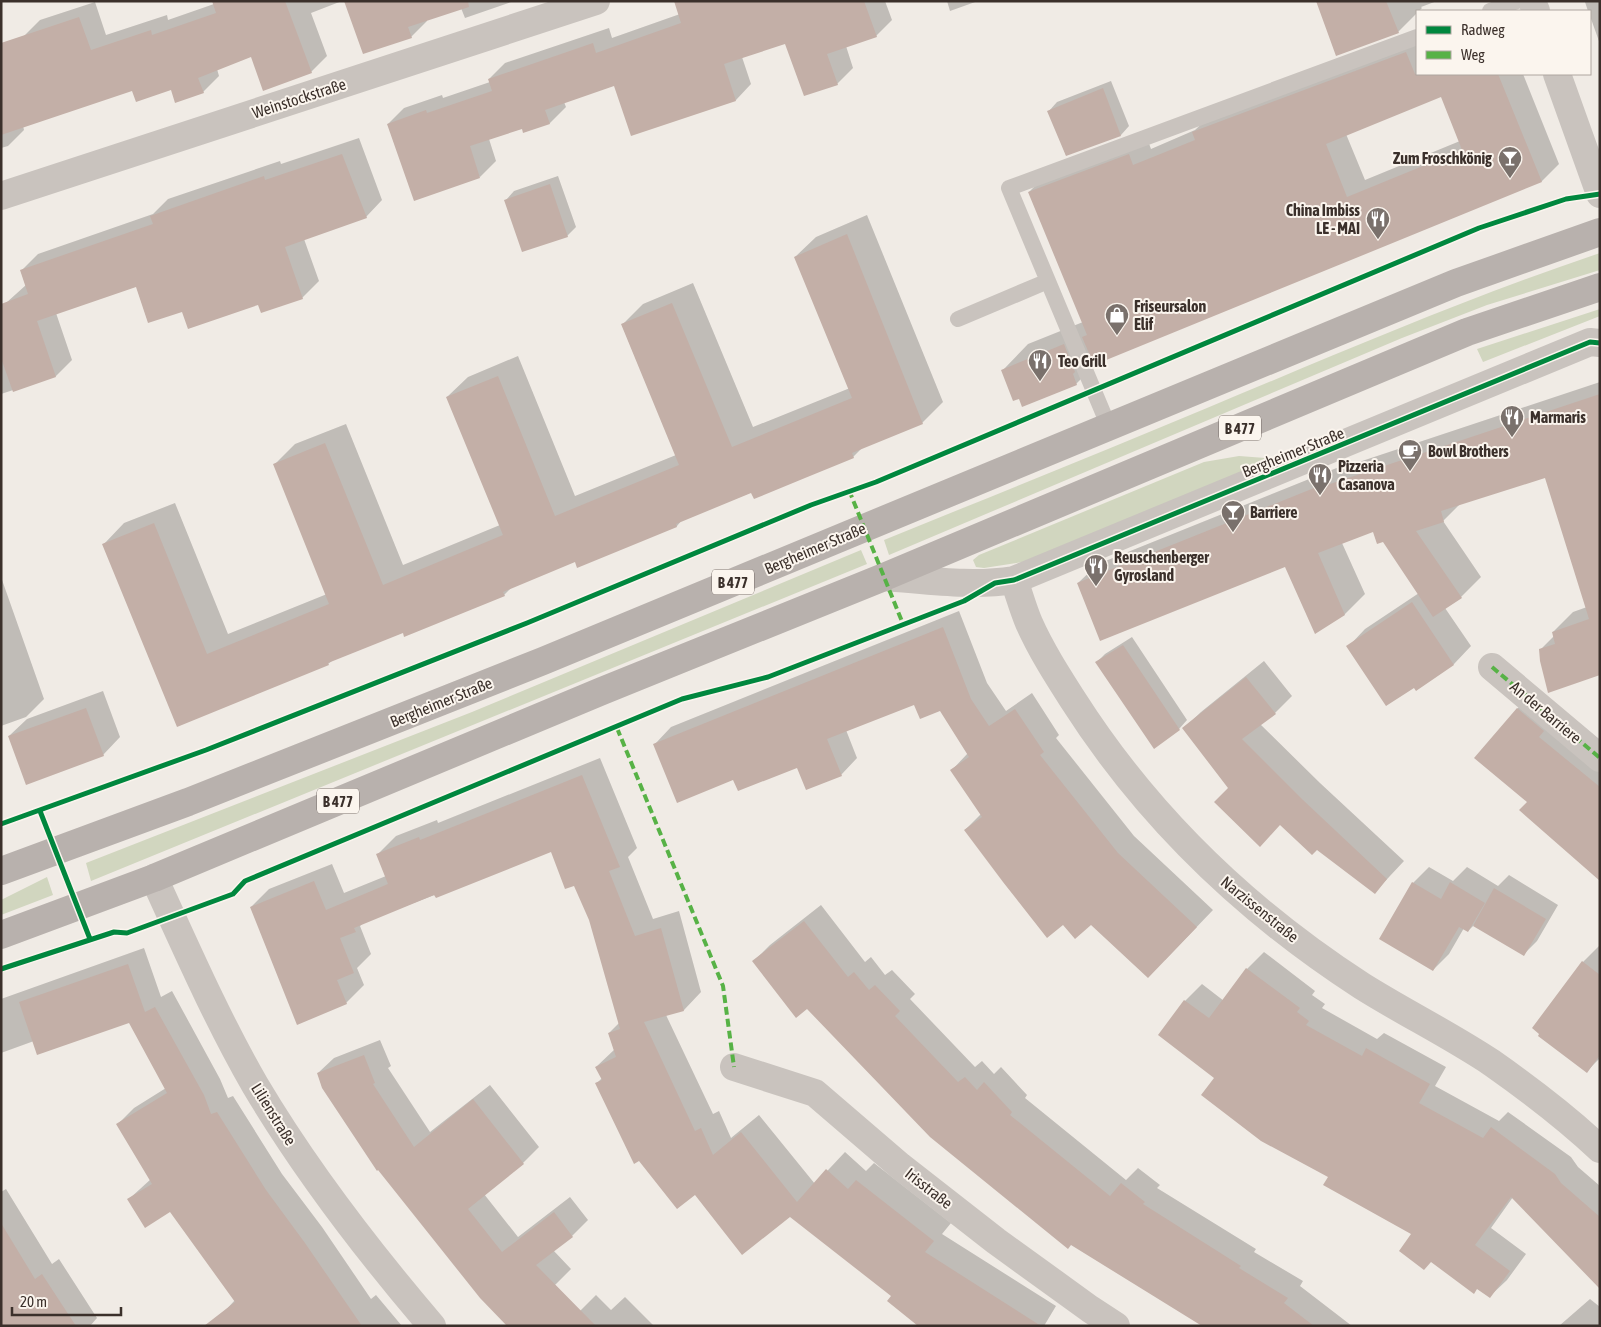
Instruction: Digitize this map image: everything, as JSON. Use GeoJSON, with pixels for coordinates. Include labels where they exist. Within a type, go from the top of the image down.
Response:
{"type":"FeatureCollection","features":[{"type":"Feature","properties":{"kind":"main road","name":"Bergheimer Straße"},"geometry":{"type":"LineString","coordinates":[[1,871],[198,799],[543,661],[1456,283],[1600,232]]}},
{"type":"Feature","properties":{"kind":"main road","name":"Bergheimer Straße"},"geometry":{"type":"LineString","coordinates":[[1,935],[154,878],[602,691],[884,577],[1468,332],[1600,287]]}},
{"type":"Feature","properties":{"kind":"street","name":"Weinstockstraße"},"geometry":{"type":"LineString","coordinates":[[1,196],[596,1]]}},
{"type":"Feature","properties":{"kind":"street"},"geometry":{"type":"LineString","coordinates":[[1558,75],[1600,194]]}},
{"type":"Feature","properties":{"kind":"street","name":"Bergheimer Straße"},"geometry":{"type":"LineString","coordinates":[[884,577],[986,583],[1014,580],[1590,342],[1600,342]]}},
{"type":"Feature","properties":{"kind":"street","name":"Narzissenstraße"},"geometry":{"type":"LineString","coordinates":[[1014,580],[1029,623],[1052,667],[1095,734],[1150,805],[1211,869],[1282,929],[1362,985],[1491,1063],[1575,1125],[1600,1149]]}},
{"type":"Feature","properties":{"kind":"street","name":"An der Barriere"},"geometry":{"type":"LineString","coordinates":[[1492,667],[1600,758]]}},
{"type":"Feature","properties":{"kind":"street","name":"Lilienstraße"},"geometry":{"type":"LineString","coordinates":[[154,878],[199,977],[256,1085],[294,1146],[351,1227],[432,1326]]}},
{"type":"Feature","properties":{"kind":"street","name":"Irisstraße"},"geometry":{"type":"LineString","coordinates":[[734,1067],[814,1093],[900,1166],[996,1241],[1116,1326]]}},
{"type":"Feature","properties":{"kind":"lane"},"geometry":{"type":"LineString","coordinates":[[1493,10],[1517,1]]}},
{"type":"Feature","properties":{"kind":"lane"},"geometry":{"type":"LineString","coordinates":[[1109,427],[1009,188],[1416,37]]}},
{"type":"Feature","properties":{"kind":"lane"},"geometry":{"type":"LineString","coordinates":[[958,319],[1048,282]]}},
{"type":"Feature","properties":{"kind":"green space"},"geometry":{"type":"Polygon","coordinates":[[[1600,253],[1600,270],[1487,305],[1402,338],[889,555],[884,540],[1402,327],[1550,270],[1600,253]]]}},
{"type":"Feature","properties":{"kind":"green space"},"geometry":{"type":"Polygon","coordinates":[[[1600,309],[1600,316],[1483,362],[1477,349],[1600,309]]]}},
{"type":"Feature","properties":{"kind":"green space"},"geometry":{"type":"Polygon","coordinates":[[[1239,456],[1280,459],[1036,560],[984,568],[976,567],[973,560],[979,555],[1204,462],[1239,456]]]}},
{"type":"Feature","properties":{"kind":"green space"},"geometry":{"type":"Polygon","coordinates":[[[861,550],[867,564],[91,881],[86,863],[472,712],[861,550]]]}},
{"type":"Feature","properties":{"kind":"green space"},"geometry":{"type":"Polygon","coordinates":[[[47,877],[53,895],[1,915],[1,900],[47,877]]]}},
{"type":"Feature","properties":{"kind":"building"},"geometry":{"type":"Polygon","coordinates":[[[212,1],[285,1],[312,73],[263,91],[251,57],[198,78],[204,93],[175,103],[171,90],[136,102],[132,91],[1,135],[1,43],[79,17],[91,50],[151,30],[152,35],[216,13],[212,1]]]}},
{"type":"Feature","properties":{"kind":"building"},"geometry":{"type":"Polygon","coordinates":[[[344,1],[468,1],[469,7],[408,27],[412,38],[363,54],[344,1]]]}},
{"type":"Feature","properties":{"kind":"building"},"geometry":{"type":"Polygon","coordinates":[[[674,1],[864,1],[877,37],[827,54],[838,85],[804,96],[785,44],[724,64],[736,101],[631,136],[614,86],[545,110],[550,124],[523,133],[522,129],[470,146],[480,178],[414,201],[387,124],[426,110],[427,113],[492,91],[488,79],[593,43],[596,53],[681,23],[674,1]]]}},
{"type":"Feature","properties":{"kind":"building"},"geometry":{"type":"Polygon","coordinates":[[[1316,1],[1386,1],[1399,33],[1336,56],[1316,1]]]}},
{"type":"Feature","properties":{"kind":"building"},"geometry":{"type":"Polygon","coordinates":[[[1406,52],[1416,75],[1498,75],[1542,182],[1094,365],[1082,337],[1087,335],[1028,192],[1129,154],[1133,165],[1195,140],[1192,132],[1406,52]],[[1441,97],[1326,144],[1347,197],[1462,150],[1441,97]]]}},
{"type":"Feature","properties":{"kind":"building"},"geometry":{"type":"Polygon","coordinates":[[[1103,88],[1121,136],[1066,156],[1047,111],[1103,88]]]}},
{"type":"Feature","properties":{"kind":"building"},"geometry":{"type":"Polygon","coordinates":[[[342,154],[367,218],[285,247],[303,299],[261,313],[258,305],[188,329],[182,312],[148,323],[136,287],[37,321],[56,377],[13,392],[1,358],[1,304],[28,294],[20,270],[153,224],[150,216],[264,176],[265,180],[342,154]]]}},
{"type":"Feature","properties":{"kind":"building"},"geometry":{"type":"Polygon","coordinates":[[[550,184],[568,237],[522,252],[504,200],[550,184]]]}},
{"type":"Feature","properties":{"kind":"building"},"geometry":{"type":"Polygon","coordinates":[[[847,234],[923,424],[852,453],[854,458],[754,499],[751,493],[676,524],[677,527],[577,568],[575,562],[503,592],[505,596],[404,637],[403,633],[177,727],[102,544],[154,523],[207,654],[329,604],[273,464],[325,443],[383,585],[503,535],[446,397],[498,376],[555,516],[679,465],[621,324],[672,303],[732,447],[852,398],[794,257],[847,234]]]}},
{"type":"Feature","properties":{"kind":"building"},"geometry":{"type":"Polygon","coordinates":[[[1064,344],[1075,372],[1073,374],[1077,385],[1022,407],[1019,399],[1013,401],[1001,370],[1064,344]]]}},
{"type":"Feature","properties":{"kind":"building"},"geometry":{"type":"Polygon","coordinates":[[[1600,394],[1600,675],[1548,693],[1539,649],[1555,644],[1552,632],[1589,619],[1545,478],[1441,511],[1444,522],[1416,531],[1462,598],[1433,617],[1383,542],[1377,544],[1373,532],[1318,553],[1345,615],[1315,634],[1285,567],[1100,641],[1077,583],[1329,482],[1330,484],[1600,394]]]}},
{"type":"Feature","properties":{"kind":"building"},"geometry":{"type":"Polygon","coordinates":[[[1412,602],[1454,665],[1416,691],[1414,688],[1386,706],[1346,646],[1412,602]]]}},
{"type":"Feature","properties":{"kind":"building"},"geometry":{"type":"Polygon","coordinates":[[[943,627],[971,699],[989,726],[1015,709],[1044,752],[1040,755],[1118,853],[1197,927],[1148,978],[1091,925],[1075,939],[1063,925],[1047,938],[1003,882],[964,830],[982,817],[950,770],[969,757],[940,711],[920,719],[914,705],[827,739],[842,776],[806,790],[797,768],[738,791],[733,780],[677,803],[653,744],[943,627]]]}},
{"type":"Feature","properties":{"kind":"building"},"geometry":{"type":"Polygon","coordinates":[[[1123,645],[1180,730],[1154,749],[1095,662],[1123,645]]]}},
{"type":"Feature","properties":{"kind":"building"},"geometry":{"type":"Polygon","coordinates":[[[1246,677],[1276,714],[1242,739],[1303,800],[1387,879],[1375,894],[1317,850],[1312,855],[1280,825],[1260,847],[1214,802],[1228,788],[1182,728],[1246,677]]]}},
{"type":"Feature","properties":{"kind":"building"},"geometry":{"type":"Polygon","coordinates":[[[86,708],[104,756],[26,785],[8,736],[86,708]]]}},
{"type":"Feature","properties":{"kind":"building"},"geometry":{"type":"Polygon","coordinates":[[[1517,708],[1544,731],[1539,737],[1600,787],[1600,881],[1519,810],[1527,802],[1474,758],[1517,708]]]}},
{"type":"Feature","properties":{"kind":"building"},"geometry":{"type":"Polygon","coordinates":[[[582,775],[620,867],[609,871],[635,936],[661,928],[684,1011],[644,1022],[695,1131],[701,1128],[713,1155],[741,1132],[797,1202],[826,1169],[848,1189],[856,1180],[934,1241],[925,1252],[1041,1326],[918,1326],[887,1301],[891,1296],[790,1217],[742,1255],[695,1195],[677,1209],[639,1161],[634,1164],[595,1083],[602,1080],[595,1067],[616,1057],[608,1033],[620,1029],[589,920],[574,886],[565,889],[551,852],[436,898],[434,895],[354,928],[356,932],[340,938],[354,973],[337,980],[347,1004],[297,1025],[250,907],[314,881],[326,910],[388,884],[376,854],[419,837],[420,840],[582,775]]]}},
{"type":"Feature","properties":{"kind":"building"},"geometry":{"type":"Polygon","coordinates":[[[1412,882],[1441,899],[1450,882],[1485,903],[1468,932],[1459,927],[1433,971],[1379,939],[1412,882]]]}},
{"type":"Feature","properties":{"kind":"building"},"geometry":{"type":"Polygon","coordinates":[[[1494,888],[1546,919],[1524,956],[1473,926],[1494,888]]]}},
{"type":"Feature","properties":{"kind":"building"},"geometry":{"type":"Polygon","coordinates":[[[804,921],[848,977],[854,972],[869,990],[875,985],[900,1011],[895,1016],[958,1082],[965,1077],[977,1090],[984,1082],[1012,1112],[1010,1115],[1110,1196],[1121,1183],[1145,1202],[1143,1204],[1288,1298],[1284,1303],[1314,1326],[1202,1326],[1071,1245],[1068,1249],[930,1137],[807,1009],[796,1018],[752,961],[804,921]]]}},
{"type":"Feature","properties":{"kind":"building"},"geometry":{"type":"Polygon","coordinates":[[[1582,961],[1600,975],[1600,1055],[1587,1073],[1538,1036],[1539,1034],[1532,1028],[1582,961]]]}},
{"type":"Feature","properties":{"kind":"building"},"geometry":{"type":"Polygon","coordinates":[[[128,964],[145,1012],[155,1007],[204,1095],[211,1114],[217,1112],[266,1190],[362,1326],[204,1326],[235,1302],[170,1212],[145,1228],[127,1199],[152,1184],[116,1124],[167,1093],[129,1023],[37,1055],[19,1002],[128,964]]]}},
{"type":"Feature","properties":{"kind":"building"},"geometry":{"type":"Polygon","coordinates":[[[1246,968],[1300,1008],[1297,1012],[1309,1021],[1306,1025],[1362,1056],[1366,1048],[1430,1084],[1419,1103],[1483,1138],[1491,1127],[1555,1174],[1561,1183],[1600,1217],[1600,1289],[1511,1197],[1475,1245],[1510,1271],[1490,1298],[1477,1289],[1474,1294],[1431,1262],[1424,1270],[1399,1251],[1411,1234],[1323,1185],[1328,1177],[1261,1141],[1201,1095],[1214,1078],[1158,1035],[1184,1000],[1209,1018],[1246,968]]]}},
{"type":"Feature","properties":{"kind":"building"},"geometry":{"type":"Polygon","coordinates":[[[364,1055],[375,1083],[373,1084],[414,1147],[473,1099],[524,1164],[468,1209],[502,1252],[554,1212],[573,1237],[536,1265],[596,1326],[507,1326],[480,1298],[377,1171],[322,1088],[317,1073],[364,1055]]]}},
{"type":"Feature","properties":{"kind":"building"},"geometry":{"type":"Polygon","coordinates":[[[1,1223],[35,1279],[42,1274],[76,1326],[1,1326],[1,1223]]]}},
{"type":"Feature","properties":{"kind":"marked path"},"geometry":{"type":"LineString","coordinates":[[849,490],[903,624]]}},
{"type":"Feature","properties":{"kind":"marked path"},"geometry":{"type":"LineString","coordinates":[[1492,667],[1600,758]]}},
{"type":"Feature","properties":{"kind":"marked path"},"geometry":{"type":"LineString","coordinates":[[617,728],[723,986],[734,1067]]}},
{"type":"Feature","properties":{"kind":"cycle path"},"geometry":{"type":"LineString","coordinates":[[1,824],[206,750],[527,623],[811,505],[876,482],[1479,228],[1566,199],[1600,194]]}},
{"type":"Feature","properties":{"kind":"cycle path"},"geometry":{"type":"LineString","coordinates":[[1,969],[114,932],[127,933],[233,894],[245,881],[682,699],[768,677],[964,601],[995,583],[1014,580],[1590,342],[1600,343]]}},
{"type":"Feature","properties":{"kind":"cycle path"},"geometry":{"type":"LineString","coordinates":[[40,811],[90,939]]}},
{"type":"Feature","properties":{"kind":"place","name":"Zum Froschkönig"},"geometry":{"type":"Point","coordinates":[1510,179]}},
{"type":"Feature","properties":{"kind":"place","name":"China Imbiss LE - MAI"},"geometry":{"type":"Point","coordinates":[1378,240]}},
{"type":"Feature","properties":{"kind":"place","name":"Friseursalon Elif"},"geometry":{"type":"Point","coordinates":[1117,336]}},
{"type":"Feature","properties":{"kind":"place","name":"Teo Grill"},"geometry":{"type":"Point","coordinates":[1040,382]}},
{"type":"Feature","properties":{"kind":"place","name":"Marmaris"},"geometry":{"type":"Point","coordinates":[1512,438]}},
{"type":"Feature","properties":{"kind":"place","name":"Bowl Brothers"},"geometry":{"type":"Point","coordinates":[1410,472]}},
{"type":"Feature","properties":{"kind":"place","name":"Pizzeria Casanova"},"geometry":{"type":"Point","coordinates":[1320,496]}},
{"type":"Feature","properties":{"kind":"place","name":"Barriere"},"geometry":{"type":"Point","coordinates":[1233,533]}},
{"type":"Feature","properties":{"kind":"place","name":"Reuschenberger Gyrosland"},"geometry":{"type":"Point","coordinates":[1096,587]}}]}
